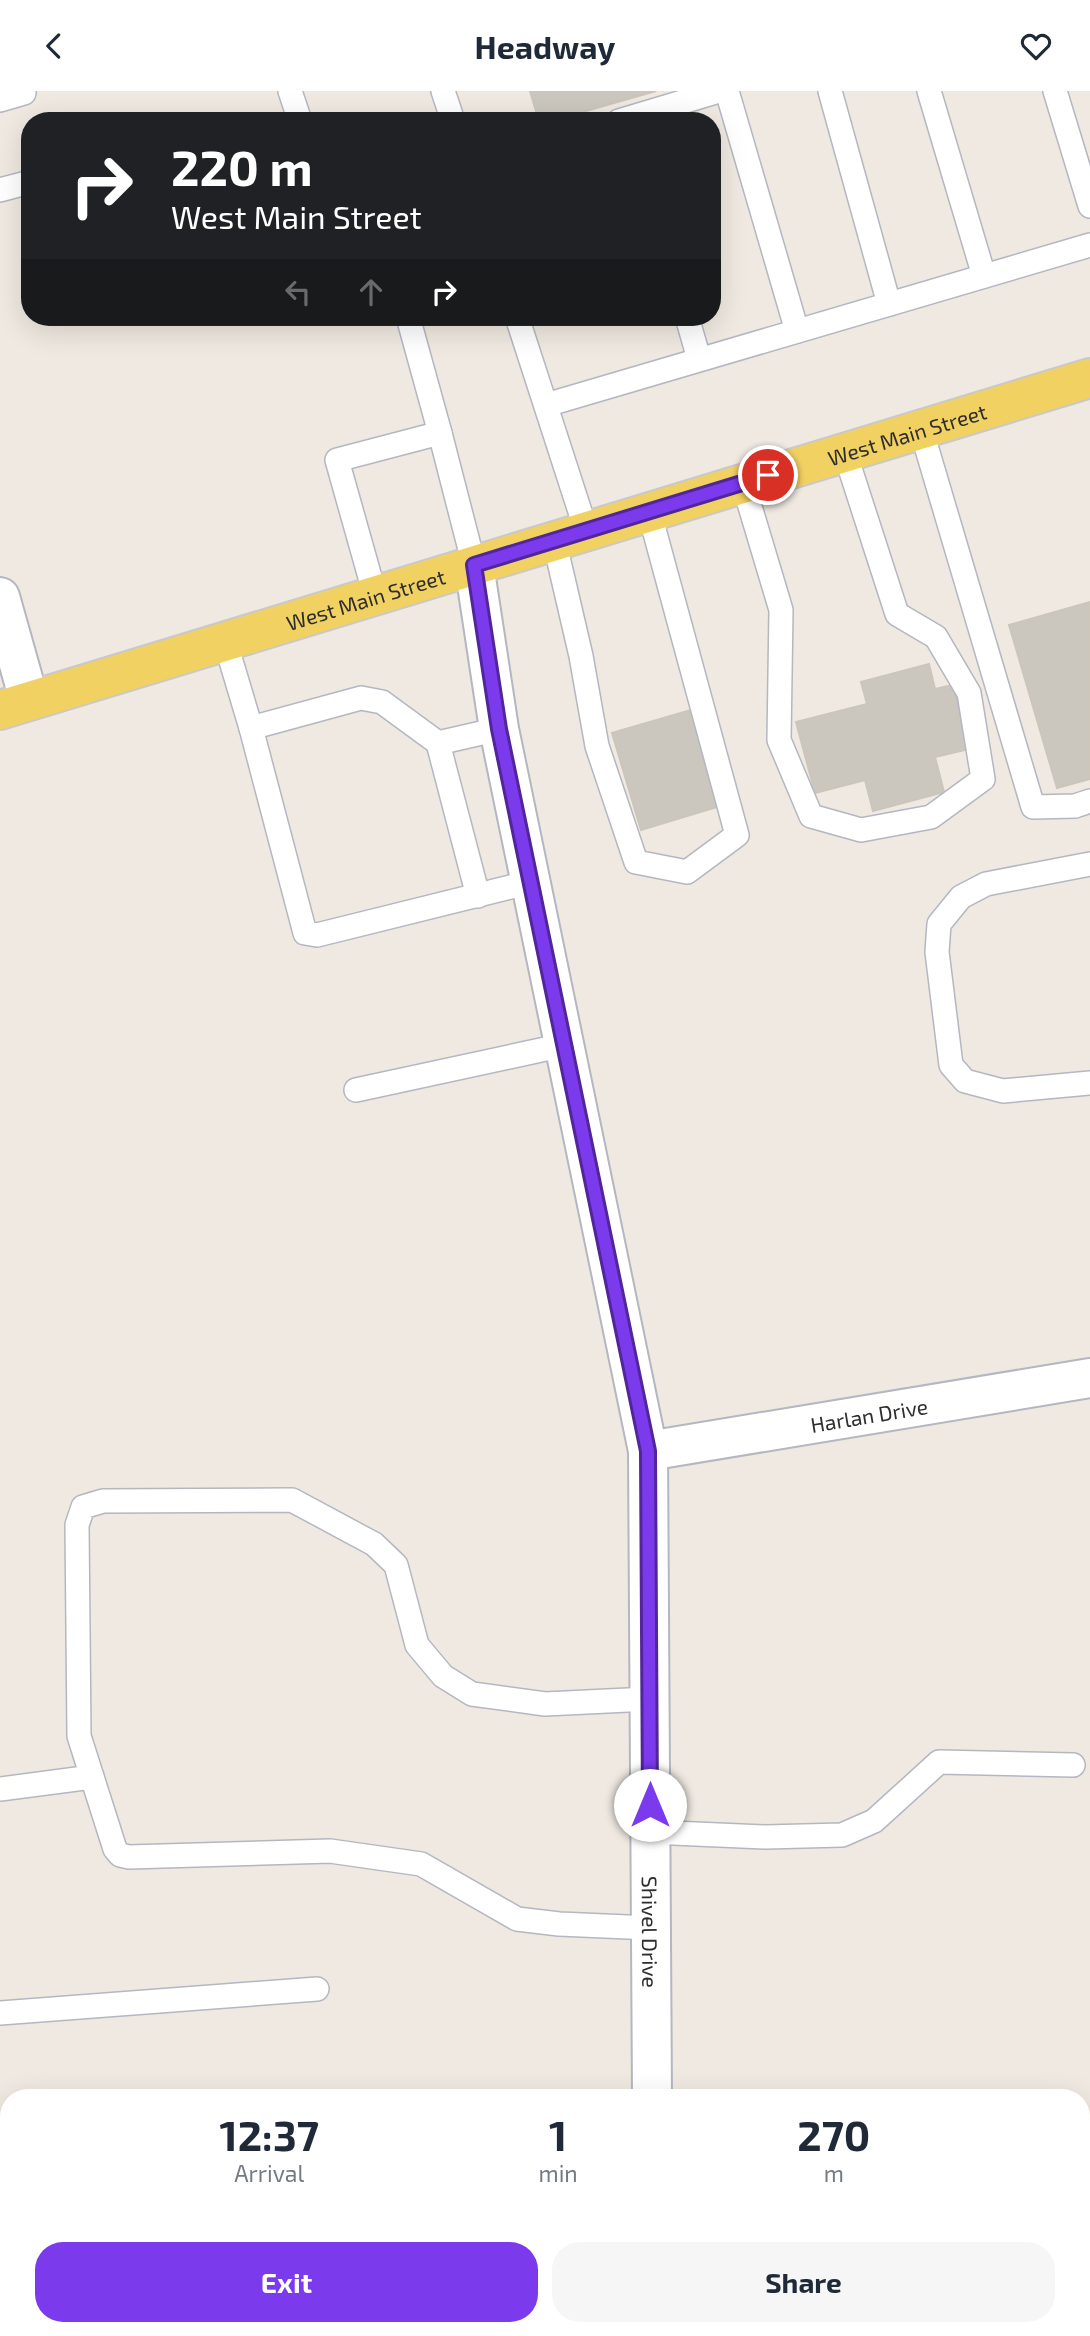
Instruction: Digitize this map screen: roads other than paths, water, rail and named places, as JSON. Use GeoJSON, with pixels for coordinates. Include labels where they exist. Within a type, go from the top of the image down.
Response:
{"type":"FeatureCollection","features":[{"type":"Feature","properties":{"kind":"main road","name":"West Main Street"},"geometry":{"type":"LineString","coordinates":[[14,705],[1090,378]]}},
{"type":"Feature","properties":{"kind":"street","name":"Shivel Drive"},"geometry":{"type":"LineString","coordinates":[[474,565],[499,729],[648,1451],[652,2089]]}},
{"type":"Feature","properties":{"kind":"street"},"geometry":{"type":"LineString","coordinates":[[0,597],[14,705]]}},
{"type":"Feature","properties":{"kind":"street","name":"Harlan Drive"},"geometry":{"type":"LineString","coordinates":[[648,1451],[1090,1378]]}},
{"type":"Feature","properties":{"kind":"lane"},"geometry":{"type":"LineString","coordinates":[[290,91],[297,112]]}},
{"type":"Feature","properties":{"kind":"lane"},"geometry":{"type":"LineString","coordinates":[[443,91],[450,112]]}},
{"type":"Feature","properties":{"kind":"lane"},"geometry":{"type":"LineString","coordinates":[[652,112],[719,91]]}},
{"type":"Feature","properties":{"kind":"lane"},"geometry":{"type":"LineString","coordinates":[[727,91],[797,331]]}},
{"type":"Feature","properties":{"kind":"lane"},"geometry":{"type":"LineString","coordinates":[[830,91],[889,304]]}},
{"type":"Feature","properties":{"kind":"lane"},"geometry":{"type":"LineString","coordinates":[[929,91],[984,276]]}},
{"type":"Feature","properties":{"kind":"lane"},"geometry":{"type":"LineString","coordinates":[[1055,91],[1090,206]]}},
{"type":"Feature","properties":{"kind":"lane"},"geometry":{"type":"LineString","coordinates":[[0,100],[24,93]]}},
{"type":"Feature","properties":{"kind":"lane"},"geometry":{"type":"LineString","coordinates":[[0,190],[21,184]]}},
{"type":"Feature","properties":{"kind":"lane"},"geometry":{"type":"LineString","coordinates":[[546,405],[1090,245]]}},
{"type":"Feature","properties":{"kind":"lane"},"geometry":{"type":"LineString","coordinates":[[410,326],[474,565]]}},
{"type":"Feature","properties":{"kind":"lane"},"geometry":{"type":"LineString","coordinates":[[520,326],[546,405],[570,535],[581,656],[597,745],[636,862],[687,872],[737,835],[649,511]]}},
{"type":"Feature","properties":{"kind":"lane"},"geometry":{"type":"LineString","coordinates":[[690,326],[699,359]]}},
{"type":"Feature","properties":{"kind":"lane"},"geometry":{"type":"LineString","coordinates":[[921,429],[1033,807],[1075,806],[1090,801]]}},
{"type":"Feature","properties":{"kind":"lane"},"geometry":{"type":"LineString","coordinates":[[374,595],[337,460],[440,433]]}},
{"type":"Feature","properties":{"kind":"lane"},"geometry":{"type":"LineString","coordinates":[[743,483],[780,610],[779,740],[811,816],[861,831],[931,817],[983,779],[969,693],[936,637],[897,614],[845,453]]}},
{"type":"Feature","properties":{"kind":"lane"},"geometry":{"type":"LineString","coordinates":[[225,641],[305,933],[317,935],[531,882]]}},
{"type":"Feature","properties":{"kind":"lane"},"geometry":{"type":"LineString","coordinates":[[251,728],[361,698],[382,702],[438,743],[478,896]]}},
{"type":"Feature","properties":{"kind":"lane"},"geometry":{"type":"LineString","coordinates":[[438,743],[499,729]]}},
{"type":"Feature","properties":{"kind":"lane"},"geometry":{"type":"LineString","coordinates":[[1090,864],[986,884],[961,897],[939,924],[937,952],[951,1065],[965,1081],[1003,1091],[1090,1083]]}},
{"type":"Feature","properties":{"kind":"lane"},"geometry":{"type":"LineString","coordinates":[[356,1090],[565,1045]]}},
{"type":"Feature","properties":{"kind":"lane"},"geometry":{"type":"LineString","coordinates":[[649,1699],[545,1704],[472,1694],[443,1677],[417,1645],[396,1565],[374,1544],[292,1500],[103,1501],[83,1507],[77,1525],[79,1735],[115,1849],[120,1855],[129,1857],[330,1851],[421,1864],[517,1919],[559,1924],[651,1928]]}},
{"type":"Feature","properties":{"kind":"lane"},"geometry":{"type":"LineString","coordinates":[[650,1832],[766,1837],[842,1835],[874,1821],[939,1762],[1073,1765]]}},
{"type":"Feature","properties":{"kind":"lane"},"geometry":{"type":"LineString","coordinates":[[0,1789],[92,1777]]}},
{"type":"Feature","properties":{"kind":"lane"},"geometry":{"type":"LineString","coordinates":[[0,2013],[317,1989]]}}]}
